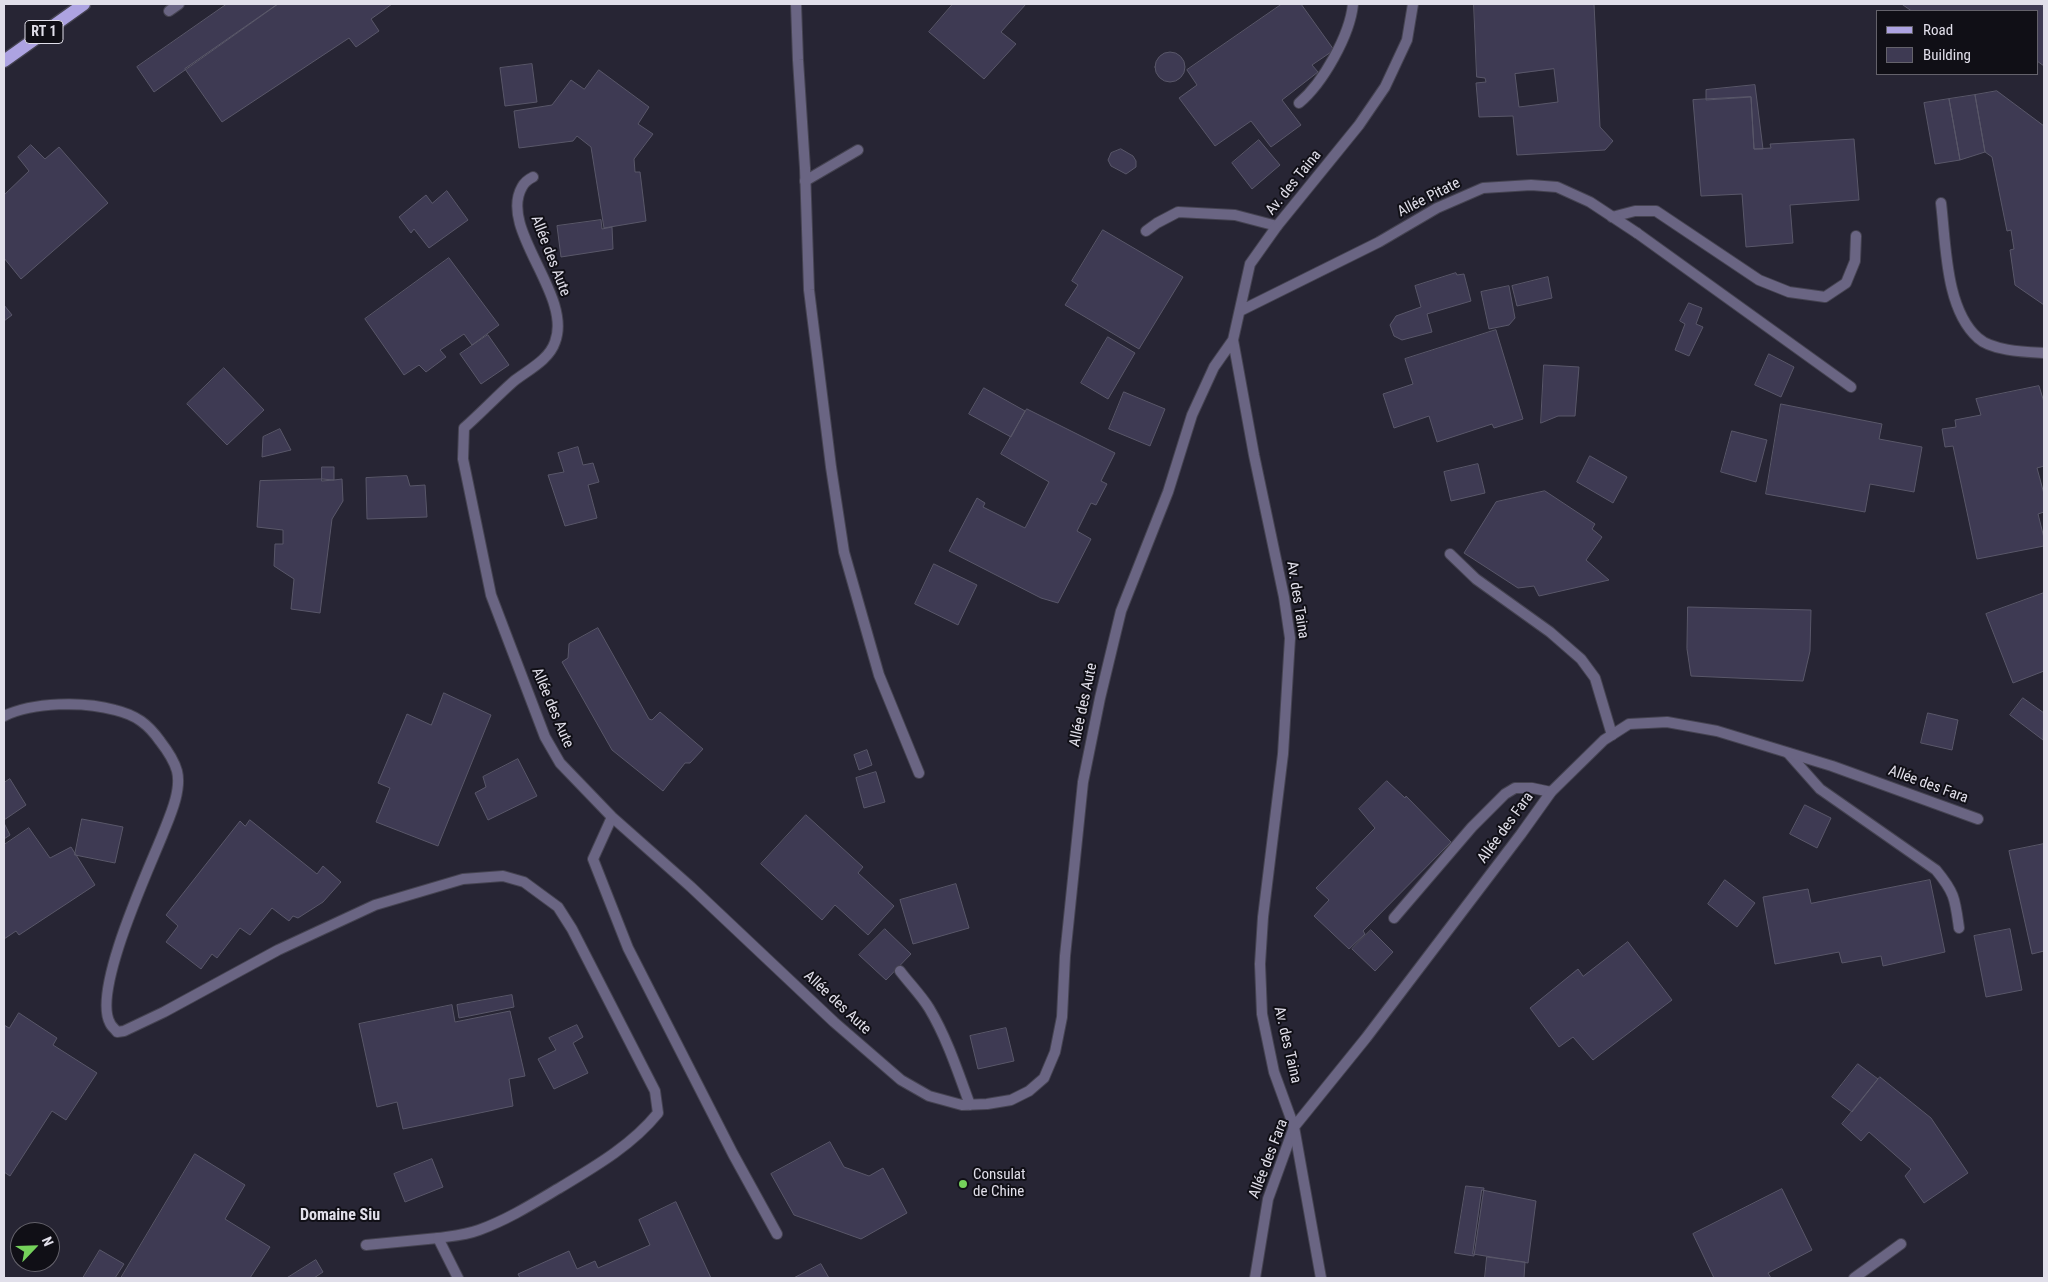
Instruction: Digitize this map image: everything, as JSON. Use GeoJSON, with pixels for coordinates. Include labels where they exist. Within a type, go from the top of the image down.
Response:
{"type":"FeatureCollection","features":[{"type":"Feature","properties":{"kind":"main road","name":"RT 1"},"geometry":{"type":"LineString","coordinates":[[4,61],[84,4]]}},
{"type":"Feature","properties":{"kind":"street"},"geometry":{"type":"LineString","coordinates":[[169,11],[179,4]]}},
{"type":"Feature","properties":{"kind":"street"},"geometry":{"type":"LineString","coordinates":[[796,4],[809,290],[831,467],[844,552],[880,675],[919,773]]}},
{"type":"Feature","properties":{"kind":"street"},"geometry":{"type":"LineString","coordinates":[[1299,103],[1326,73],[1340,45],[1353,4]]}},
{"type":"Feature","properties":{"kind":"street","name":"Av. des Taina"},"geometry":{"type":"LineString","coordinates":[[1320,1278],[1294,1127],[1274,1072],[1264,1023],[1260,964],[1263,917],[1283,754],[1290,638],[1284,597],[1252,446],[1233,340],[1250,264],[1277,226],[1359,124],[1385,87],[1407,40],[1413,4]]}},
{"type":"Feature","properties":{"kind":"street"},"geometry":{"type":"LineString","coordinates":[[805,181],[858,150]]}},
{"type":"Feature","properties":{"kind":"street","name":"Allée des Aute"},"geometry":{"type":"LineString","coordinates":[[533,176],[522,185],[516,203],[522,231],[551,296],[557,318],[556,342],[548,356],[514,382],[464,428],[462,459],[491,595],[545,737],[560,763],[612,817],[691,887],[834,1022],[901,1080],[930,1096],[962,1105],[987,1104],[1011,1100],[1029,1091],[1044,1078],[1055,1052],[1062,1017],[1068,927],[1083,782],[1116,630],[1142,555],[1168,492],[1192,415],[1214,367],[1233,340]]}},
{"type":"Feature","properties":{"kind":"street","name":"Allée Pitate"},"geometry":{"type":"LineString","coordinates":[[1240,311],[1379,242],[1437,208],[1483,188],[1531,185],[1557,187],[1590,202],[1637,233],[1851,387]]}},
{"type":"Feature","properties":{"kind":"street"},"geometry":{"type":"LineString","coordinates":[[1941,203],[1952,292],[1964,322],[1979,339],[2011,352],[2044,354]]}},
{"type":"Feature","properties":{"kind":"street"},"geometry":{"type":"LineString","coordinates":[[1612,217],[1635,211],[1656,211],[1759,280],[1790,292],[1825,297],[1846,283],[1855,261],[1856,236]]}},
{"type":"Feature","properties":{"kind":"street"},"geometry":{"type":"LineString","coordinates":[[1146,231],[1178,212],[1235,215],[1277,226]]}},
{"type":"Feature","properties":{"kind":"street"},"geometry":{"type":"LineString","coordinates":[[1450,554],[1476,579],[1550,632],[1581,659],[1595,678],[1612,735]]}},
{"type":"Feature","properties":{"kind":"street"},"geometry":{"type":"LineString","coordinates":[[4,716],[18,709],[70,704],[104,707],[133,715],[153,730],[170,754],[177,772],[175,804],[114,956],[106,999],[109,1022],[117,1032],[124,1031],[164,1012],[278,950],[375,904],[463,879],[503,876],[524,882],[558,907],[572,929],[655,1091],[658,1113],[645,1130],[634,1139],[593,1168],[514,1215],[478,1230],[438,1238],[366,1245]]}},
{"type":"Feature","properties":{"kind":"street","name":"Allée des Fara"},"geometry":{"type":"LineString","coordinates":[[1255,1278],[1268,1199],[1294,1127],[1366,1038],[1551,792],[1604,740],[1629,724],[1667,722],[1717,731],[1832,766],[1978,820]]}},
{"type":"Feature","properties":{"kind":"street"},"geometry":{"type":"LineString","coordinates":[[1788,754],[1820,789],[1936,870],[1950,886],[1956,903],[1959,928]]}},
{"type":"Feature","properties":{"kind":"street"},"geometry":{"type":"LineString","coordinates":[[1394,918],[1472,827],[1505,794],[1515,788],[1532,788],[1551,792]]}},
{"type":"Feature","properties":{"kind":"street"},"geometry":{"type":"LineString","coordinates":[[612,817],[593,859],[606,892],[632,956],[733,1154],[777,1234]]}},
{"type":"Feature","properties":{"kind":"street"},"geometry":{"type":"LineString","coordinates":[[900,971],[928,1006],[939,1027],[955,1063],[970,1105]]}},
{"type":"Feature","properties":{"kind":"street"},"geometry":{"type":"LineString","coordinates":[[438,1238],[458,1278]]}},
{"type":"Feature","properties":{"kind":"street"},"geometry":{"type":"LineString","coordinates":[[1854,1278],[1901,1244]]}},
{"type":"Feature","properties":{"kind":"building"},"geometry":{"type":"Polygon","coordinates":[[[227,4],[278,4],[154,92],[137,67],[227,4]]]}},
{"type":"Feature","properties":{"kind":"building"},"geometry":{"type":"Polygon","coordinates":[[[278,4],[392,4],[371,19],[379,31],[356,47],[349,38],[222,122],[185,69],[278,4]]]}},
{"type":"Feature","properties":{"kind":"building"},"geometry":{"type":"Polygon","coordinates":[[[953,4],[1026,4],[1001,32],[1016,44],[984,79],[929,32],[953,4]]]}},
{"type":"Feature","properties":{"kind":"building"},"geometry":{"type":"Polygon","coordinates":[[[1282,4],[1301,4],[1334,50],[1312,65],[1318,72],[1282,100],[1301,125],[1271,147],[1251,121],[1215,146],[1179,98],[1197,85],[1187,70],[1282,4]]]}},
{"type":"Feature","properties":{"kind":"building"},"geometry":{"type":"Polygon","coordinates":[[[1474,4],[1594,4],[1600,127],[1613,141],[1605,150],[1517,155],[1513,116],[1479,117],[1476,83],[1486,82],[1485,78],[1477,77],[1474,4]],[[1554,69],[1515,74],[1519,107],[1558,102],[1554,69]]]}},
{"type":"Feature","properties":{"kind":"building"},"geometry":{"type":"Polygon","coordinates":[[[1902,4],[2040,4],[2044,7],[2044,66],[2038,62],[2038,10],[1911,10],[1902,4]]]}},
{"type":"Feature","properties":{"kind":"building"},"geometry":{"type":"Polygon","coordinates":[[[1170,52],[1176,53],[1184,61],[1184,73],[1176,81],[1170,82],[1164,81],[1156,73],[1155,67],[1156,61],[1164,53],[1170,52]]]}},
{"type":"Feature","properties":{"kind":"building"},"geometry":{"type":"Polygon","coordinates":[[[532,64],[537,102],[505,106],[500,68],[532,64]]]}},
{"type":"Feature","properties":{"kind":"building"},"geometry":{"type":"Polygon","coordinates":[[[599,70],[649,107],[638,124],[653,134],[634,159],[635,172],[640,172],[646,221],[604,228],[591,147],[577,136],[573,141],[519,148],[514,111],[552,105],[571,80],[584,89],[599,70]]]}},
{"type":"Feature","properties":{"kind":"building"},"geometry":{"type":"Polygon","coordinates":[[[1755,85],[1763,149],[1754,149],[1751,97],[1706,100],[1706,90],[1755,85]]]}},
{"type":"Feature","properties":{"kind":"building"},"geometry":{"type":"Polygon","coordinates":[[[1997,91],[2044,126],[2044,305],[2015,285],[2010,250],[2014,249],[2011,230],[2007,231],[1992,157],[1985,152],[1975,95],[1997,91]]]}},
{"type":"Feature","properties":{"kind":"building"},"geometry":{"type":"Polygon","coordinates":[[[1975,95],[1985,152],[1960,160],[1949,99],[1975,95]]]}},
{"type":"Feature","properties":{"kind":"building"},"geometry":{"type":"Polygon","coordinates":[[[1751,97],[1754,149],[1771,148],[1770,144],[1854,139],[1859,200],[1790,205],[1793,243],[1746,247],[1742,194],[1701,196],[1693,100],[1751,97]]]}},
{"type":"Feature","properties":{"kind":"building"},"geometry":{"type":"Polygon","coordinates":[[[1949,99],[1960,160],[1935,164],[1924,103],[1949,99]]]}},
{"type":"Feature","properties":{"kind":"building"},"geometry":{"type":"Polygon","coordinates":[[[1259,140],[1280,165],[1252,189],[1232,163],[1259,140]]]}},
{"type":"Feature","properties":{"kind":"building"},"geometry":{"type":"Polygon","coordinates":[[[31,145],[45,159],[59,147],[108,203],[21,279],[4,258],[4,195],[29,171],[18,157],[31,145]]]}},
{"type":"Feature","properties":{"kind":"building"},"geometry":{"type":"Polygon","coordinates":[[[1121,149],[1133,156],[1136,161],[1136,167],[1126,174],[1111,166],[1108,160],[1111,153],[1121,149]]]}},
{"type":"Feature","properties":{"kind":"building"},"geometry":{"type":"Polygon","coordinates":[[[447,191],[468,220],[429,248],[414,229],[411,233],[399,217],[426,195],[432,203],[447,191]]]}},
{"type":"Feature","properties":{"kind":"building"},"geometry":{"type":"Polygon","coordinates":[[[601,220],[602,229],[612,227],[613,249],[561,257],[557,226],[601,220]]]}},
{"type":"Feature","properties":{"kind":"building"},"geometry":{"type":"Polygon","coordinates":[[[1103,230],[1183,277],[1139,349],[1065,305],[1078,285],[1072,281],[1103,230]]]}},
{"type":"Feature","properties":{"kind":"building"},"geometry":{"type":"Polygon","coordinates":[[[449,258],[499,325],[472,345],[464,334],[440,350],[446,357],[426,372],[419,365],[404,375],[365,319],[449,258]]]}},
{"type":"Feature","properties":{"kind":"building"},"geometry":{"type":"Polygon","coordinates":[[[1456,273],[1457,275],[1464,274],[1471,301],[1427,314],[1432,332],[1402,340],[1394,336],[1390,325],[1396,316],[1421,307],[1415,286],[1456,273]]]}},
{"type":"Feature","properties":{"kind":"building"},"geometry":{"type":"Polygon","coordinates":[[[1548,277],[1552,298],[1517,306],[1512,286],[1548,277]]]}},
{"type":"Feature","properties":{"kind":"building"},"geometry":{"type":"Polygon","coordinates":[[[1509,286],[1515,318],[1509,325],[1489,329],[1481,292],[1509,286]]]}},
{"type":"Feature","properties":{"kind":"building"},"geometry":{"type":"Polygon","coordinates":[[[1689,303],[1702,308],[1696,324],[1703,327],[1689,356],[1675,350],[1685,324],[1680,321],[1689,303]]]}},
{"type":"Feature","properties":{"kind":"building"},"geometry":{"type":"Polygon","coordinates":[[[4,305],[12,315],[4,321],[4,305]]]}},
{"type":"Feature","properties":{"kind":"building"},"geometry":{"type":"Polygon","coordinates":[[[1496,330],[1523,419],[1494,428],[1492,424],[1437,442],[1429,416],[1394,428],[1383,394],[1413,384],[1405,359],[1496,330]]]}},
{"type":"Feature","properties":{"kind":"building"},"geometry":{"type":"Polygon","coordinates":[[[488,335],[509,365],[481,384],[460,354],[488,335]]]}},
{"type":"Feature","properties":{"kind":"building"},"geometry":{"type":"Polygon","coordinates":[[[1108,337],[1135,353],[1108,399],[1081,383],[1108,337]]]}},
{"type":"Feature","properties":{"kind":"building"},"geometry":{"type":"Polygon","coordinates":[[[1769,354],[1794,367],[1781,397],[1755,385],[1769,354]]]}},
{"type":"Feature","properties":{"kind":"building"},"geometry":{"type":"Polygon","coordinates":[[[1544,365],[1579,367],[1575,416],[1558,416],[1541,423],[1544,365]]]}},
{"type":"Feature","properties":{"kind":"building"},"geometry":{"type":"Polygon","coordinates":[[[224,368],[264,410],[227,445],[187,404],[224,368]]]}},
{"type":"Feature","properties":{"kind":"building"},"geometry":{"type":"Polygon","coordinates":[[[2039,386],[2044,402],[2044,466],[2037,468],[2044,494],[2044,512],[2038,514],[2044,546],[1977,559],[1953,446],[1945,447],[1942,429],[1956,427],[1955,420],[1981,415],[1976,399],[2039,386]]]}},
{"type":"Feature","properties":{"kind":"building"},"geometry":{"type":"Polygon","coordinates":[[[984,388],[1025,411],[1011,437],[969,414],[984,388]]]}},
{"type":"Feature","properties":{"kind":"building"},"geometry":{"type":"Polygon","coordinates":[[[1124,392],[1165,409],[1150,446],[1109,429],[1124,392]]]}},
{"type":"Feature","properties":{"kind":"building"},"geometry":{"type":"Polygon","coordinates":[[[1781,404],[1882,424],[1879,439],[1922,447],[1914,492],[1870,484],[1865,512],[1766,494],[1781,404]]]}},
{"type":"Feature","properties":{"kind":"building"},"geometry":{"type":"Polygon","coordinates":[[[1027,409],[1115,453],[1101,481],[1107,484],[1096,505],[1091,503],[1077,531],[1091,539],[1058,603],[1041,598],[949,551],[977,498],[985,503],[983,507],[1025,528],[1049,482],[1001,454],[1027,409]]]}},
{"type":"Feature","properties":{"kind":"building"},"geometry":{"type":"Polygon","coordinates":[[[280,429],[291,450],[262,457],[263,437],[280,429]]]}},
{"type":"Feature","properties":{"kind":"building"},"geometry":{"type":"Polygon","coordinates":[[[1732,431],[1767,440],[1756,482],[1721,472],[1732,431]]]}},
{"type":"Feature","properties":{"kind":"building"},"geometry":{"type":"Polygon","coordinates":[[[578,447],[583,465],[593,463],[599,482],[588,485],[597,518],[565,526],[548,475],[564,472],[558,453],[578,447]]]}},
{"type":"Feature","properties":{"kind":"building"},"geometry":{"type":"Polygon","coordinates":[[[1590,456],[1627,477],[1613,503],[1577,482],[1590,456]]]}},
{"type":"Feature","properties":{"kind":"building"},"geometry":{"type":"Polygon","coordinates":[[[1478,464],[1485,493],[1451,501],[1444,472],[1478,464]]]}},
{"type":"Feature","properties":{"kind":"building"},"geometry":{"type":"Polygon","coordinates":[[[322,467],[334,467],[334,480],[322,481],[322,467]]]}},
{"type":"Feature","properties":{"kind":"building"},"geometry":{"type":"Polygon","coordinates":[[[407,476],[410,486],[425,485],[427,517],[367,519],[366,478],[407,476]]]}},
{"type":"Feature","properties":{"kind":"building"},"geometry":{"type":"Polygon","coordinates":[[[342,479],[343,501],[332,519],[320,613],[291,609],[294,579],[274,566],[275,544],[283,544],[283,530],[257,527],[260,481],[342,479]]]}},
{"type":"Feature","properties":{"kind":"building"},"geometry":{"type":"Polygon","coordinates":[[[1545,491],[1595,524],[1592,529],[1602,537],[1586,560],[1609,580],[1539,596],[1534,586],[1518,588],[1464,553],[1496,502],[1545,491]]]}},
{"type":"Feature","properties":{"kind":"building"},"geometry":{"type":"Polygon","coordinates":[[[934,564],[977,585],[958,625],[915,604],[934,564]]]}},
{"type":"Feature","properties":{"kind":"building"},"geometry":{"type":"Polygon","coordinates":[[[2044,593],[2044,671],[2013,683],[1986,614],[2044,593]]]}},
{"type":"Feature","properties":{"kind":"building"},"geometry":{"type":"Polygon","coordinates":[[[1688,607],[1811,610],[1810,651],[1803,681],[1691,676],[1687,649],[1688,607]]]}},
{"type":"Feature","properties":{"kind":"building"},"geometry":{"type":"Polygon","coordinates":[[[598,628],[649,719],[652,720],[660,712],[703,749],[690,763],[685,763],[663,791],[612,750],[562,662],[568,658],[569,644],[598,628]]]}},
{"type":"Feature","properties":{"kind":"building"},"geometry":{"type":"Polygon","coordinates":[[[444,693],[491,715],[438,846],[376,822],[390,788],[378,783],[407,714],[431,725],[444,693]]]}},
{"type":"Feature","properties":{"kind":"building"},"geometry":{"type":"Polygon","coordinates":[[[2023,698],[2044,713],[2043,740],[2010,715],[2023,698]]]}},
{"type":"Feature","properties":{"kind":"building"},"geometry":{"type":"Polygon","coordinates":[[[1928,713],[1958,720],[1952,750],[1921,743],[1928,713]]]}},
{"type":"Feature","properties":{"kind":"building"},"geometry":{"type":"Polygon","coordinates":[[[867,750],[872,765],[859,770],[854,755],[867,750]]]}},
{"type":"Feature","properties":{"kind":"building"},"geometry":{"type":"Polygon","coordinates":[[[518,759],[537,796],[488,820],[475,793],[486,787],[483,777],[518,759]]]}},
{"type":"Feature","properties":{"kind":"building"},"geometry":{"type":"Polygon","coordinates":[[[876,772],[885,802],[864,808],[856,778],[876,772]]]}},
{"type":"Feature","properties":{"kind":"building"},"geometry":{"type":"Polygon","coordinates":[[[10,779],[26,805],[4,820],[4,783],[10,779]]]}},
{"type":"Feature","properties":{"kind":"building"},"geometry":{"type":"Polygon","coordinates":[[[1387,781],[1405,798],[1406,796],[1451,842],[1363,931],[1365,934],[1349,949],[1314,916],[1329,900],[1316,888],[1375,828],[1359,809],[1387,781]]]}},
{"type":"Feature","properties":{"kind":"building"},"geometry":{"type":"Polygon","coordinates":[[[1805,805],[1831,818],[1817,848],[1790,834],[1805,805]]]}},
{"type":"Feature","properties":{"kind":"building"},"geometry":{"type":"Polygon","coordinates":[[[806,815],[863,867],[858,873],[894,906],[868,935],[835,905],[822,920],[761,864],[806,815]]]}},
{"type":"Feature","properties":{"kind":"building"},"geometry":{"type":"Polygon","coordinates":[[[82,819],[123,827],[115,863],[75,855],[82,819]]]}},
{"type":"Feature","properties":{"kind":"building"},"geometry":{"type":"Polygon","coordinates":[[[250,820],[317,874],[323,866],[341,882],[323,902],[298,918],[293,916],[289,921],[272,908],[250,935],[240,928],[217,958],[212,954],[201,969],[166,942],[178,926],[166,915],[240,821],[245,826],[250,820]]]}},
{"type":"Feature","properties":{"kind":"building"},"geometry":{"type":"Polygon","coordinates":[[[4,823],[10,835],[4,839],[4,823]]]}},
{"type":"Feature","properties":{"kind":"building"},"geometry":{"type":"Polygon","coordinates":[[[29,828],[50,858],[71,847],[95,885],[19,935],[16,931],[4,939],[4,845],[29,828]]]}},
{"type":"Feature","properties":{"kind":"building"},"geometry":{"type":"Polygon","coordinates":[[[2044,844],[2044,951],[2032,954],[2009,851],[2044,844]]]}},
{"type":"Feature","properties":{"kind":"building"},"geometry":{"type":"Polygon","coordinates":[[[1725,880],[1755,903],[1737,927],[1708,904],[1725,880]]]}},
{"type":"Feature","properties":{"kind":"building"},"geometry":{"type":"Polygon","coordinates":[[[1930,880],[1945,952],[1883,966],[1881,956],[1842,963],[1839,952],[1775,964],[1763,897],[1808,889],[1811,903],[1930,880]]]}},
{"type":"Feature","properties":{"kind":"building"},"geometry":{"type":"Polygon","coordinates":[[[956,884],[969,928],[913,944],[900,900],[956,884]]]}},
{"type":"Feature","properties":{"kind":"building"},"geometry":{"type":"Polygon","coordinates":[[[885,929],[911,954],[886,980],[859,955],[885,929]]]}},
{"type":"Feature","properties":{"kind":"building"},"geometry":{"type":"Polygon","coordinates":[[[2010,929],[2022,990],[1986,997],[1974,936],[2010,929]]]}},
{"type":"Feature","properties":{"kind":"building"},"geometry":{"type":"Polygon","coordinates":[[[1371,930],[1393,952],[1375,971],[1352,949],[1371,930]]]}},
{"type":"Feature","properties":{"kind":"building"},"geometry":{"type":"Polygon","coordinates":[[[1628,942],[1672,1000],[1593,1060],[1573,1037],[1559,1047],[1530,1008],[1578,969],[1583,976],[1628,942]]]}},
{"type":"Feature","properties":{"kind":"building"},"geometry":{"type":"Polygon","coordinates":[[[512,995],[514,1007],[459,1018],[457,1005],[512,995]]]}},
{"type":"Feature","properties":{"kind":"building"},"geometry":{"type":"Polygon","coordinates":[[[452,1005],[455,1022],[510,1011],[525,1076],[509,1079],[513,1106],[403,1129],[397,1102],[377,1107],[359,1024],[452,1005]]]}},
{"type":"Feature","properties":{"kind":"building"},"geometry":{"type":"Polygon","coordinates":[[[19,1013],[57,1038],[53,1045],[97,1073],[66,1120],[52,1111],[10,1176],[4,1172],[4,1025],[9,1028],[19,1013]]]}},
{"type":"Feature","properties":{"kind":"building"},"geometry":{"type":"Polygon","coordinates":[[[577,1025],[583,1037],[573,1043],[588,1073],[554,1089],[538,1059],[556,1050],[549,1038],[577,1025]]]}},
{"type":"Feature","properties":{"kind":"building"},"geometry":{"type":"Polygon","coordinates":[[[1006,1028],[1014,1061],[978,1069],[970,1036],[1006,1028]]]}},
{"type":"Feature","properties":{"kind":"building"},"geometry":{"type":"Polygon","coordinates":[[[1858,1064],[1878,1079],[1852,1112],[1832,1097],[1858,1064]]]}},
{"type":"Feature","properties":{"kind":"building"},"geometry":{"type":"Polygon","coordinates":[[[1880,1077],[1931,1118],[1968,1173],[1924,1203],[1905,1176],[1911,1169],[1869,1132],[1861,1141],[1842,1124],[1880,1077]]]}},
{"type":"Feature","properties":{"kind":"building"},"geometry":{"type":"Polygon","coordinates":[[[830,1142],[844,1167],[869,1176],[883,1168],[907,1213],[861,1239],[794,1215],[771,1174],[830,1142]]]}},
{"type":"Feature","properties":{"kind":"building"},"geometry":{"type":"Polygon","coordinates":[[[195,1154],[245,1185],[225,1219],[270,1247],[250,1278],[121,1278],[195,1154]]]}},
{"type":"Feature","properties":{"kind":"building"},"geometry":{"type":"Polygon","coordinates":[[[432,1159],[443,1187],[405,1202],[394,1174],[432,1159]]]}},
{"type":"Feature","properties":{"kind":"building"},"geometry":{"type":"Polygon","coordinates":[[[1466,1186],[1484,1188],[1474,1256],[1455,1253],[1466,1186]]]}},
{"type":"Feature","properties":{"kind":"building"},"geometry":{"type":"Polygon","coordinates":[[[1782,1189],[1812,1250],[1768,1273],[1771,1278],[1714,1278],[1693,1234],[1782,1189]]]}},
{"type":"Feature","properties":{"kind":"building"},"geometry":{"type":"Polygon","coordinates":[[[1482,1190],[1536,1201],[1528,1263],[1473,1254],[1482,1190]]]}},
{"type":"Feature","properties":{"kind":"building"},"geometry":{"type":"Polygon","coordinates":[[[676,1202],[711,1278],[520,1278],[518,1274],[569,1251],[577,1269],[595,1261],[598,1268],[650,1245],[639,1220],[676,1202]]]}},
{"type":"Feature","properties":{"kind":"building"},"geometry":{"type":"Polygon","coordinates":[[[100,1250],[124,1264],[115,1278],[83,1278],[100,1250]]]}},
{"type":"Feature","properties":{"kind":"building"},"geometry":{"type":"Polygon","coordinates":[[[1487,1257],[1525,1262],[1524,1278],[1485,1278],[1487,1257]]]}},
{"type":"Feature","properties":{"kind":"building"},"geometry":{"type":"Polygon","coordinates":[[[316,1260],[323,1272],[314,1278],[287,1278],[316,1260]]]}},
{"type":"Feature","properties":{"kind":"building"},"geometry":{"type":"Polygon","coordinates":[[[821,1264],[829,1278],[794,1278],[821,1264]]]}},
{"type":"Feature","properties":{"kind":"place","name":"Consulat de Chine"},"geometry":{"type":"Point","coordinates":[963,1184]}},
{"type":"Feature","properties":{"kind":"district","name":"Domaine Siu"},"geometry":{"type":"Point","coordinates":[340,1216]}}]}
